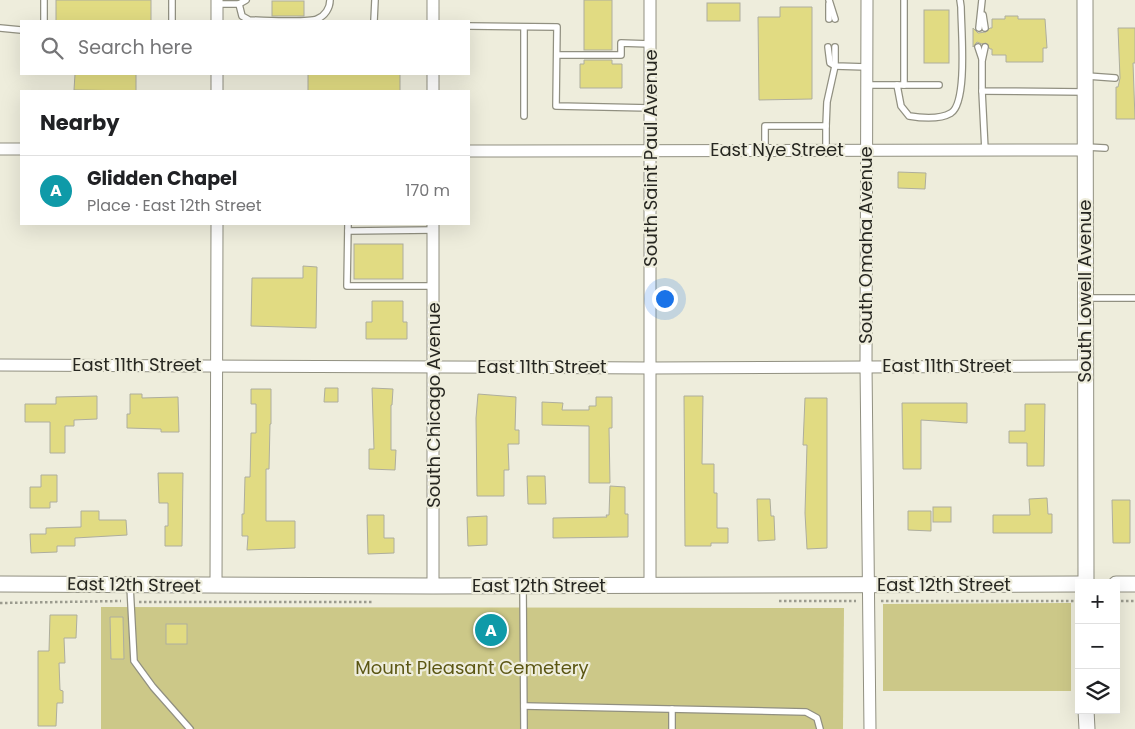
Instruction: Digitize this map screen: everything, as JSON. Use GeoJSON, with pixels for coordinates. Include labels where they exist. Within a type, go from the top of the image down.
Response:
{"type":"FeatureCollection","features":[{"type":"Feature","properties":{"kind":"street"},"geometry":{"type":"LineString","coordinates":[[434,0],[434,20]]}},
{"type":"Feature","properties":{"kind":"street","name":"South Saint Paul Avenue"},"geometry":{"type":"LineString","coordinates":[[650,0],[650,586]]}},
{"type":"Feature","properties":{"kind":"street","name":"South Omaha Avenue"},"geometry":{"type":"LineString","coordinates":[[867,0],[866,366],[870,729]]}},
{"type":"Feature","properties":{"kind":"street","name":"South Lowell Avenue"},"geometry":{"type":"LineString","coordinates":[[1085,0],[1084,298],[1086,579]]}},
{"type":"Feature","properties":{"kind":"street"},"geometry":{"type":"LineString","coordinates":[[217,2],[217,20]]}},
{"type":"Feature","properties":{"kind":"street"},"geometry":{"type":"LineString","coordinates":[[217,75],[217,90]]}},
{"type":"Feature","properties":{"kind":"street"},"geometry":{"type":"LineString","coordinates":[[434,75],[434,90]]}},
{"type":"Feature","properties":{"kind":"street","name":"East Nye Street"},"geometry":{"type":"LineString","coordinates":[[470,151],[985,150],[1084,148]]}},
{"type":"Feature","properties":{"kind":"street"},"geometry":{"type":"LineString","coordinates":[[0,149],[20,149]]}},
{"type":"Feature","properties":{"kind":"street"},"geometry":{"type":"LineString","coordinates":[[216,586],[217,225]]}},
{"type":"Feature","properties":{"kind":"street","name":"South Chicago Avenue"},"geometry":{"type":"LineString","coordinates":[[433,586],[434,227]]}},
{"type":"Feature","properties":{"kind":"street","name":"East 11th Street"},"geometry":{"type":"LineString","coordinates":[[0,365],[651,368],[1085,366]]}},
{"type":"Feature","properties":{"kind":"street","name":"East 12th Street"},"geometry":{"type":"LineString","coordinates":[[0,584],[216,586],[1075,584]]}},
{"type":"Feature","properties":{"kind":"street"},"geometry":{"type":"LineString","coordinates":[[1120,584],[1135,584]]}},
{"type":"Feature","properties":{"kind":"street"},"geometry":{"type":"LineString","coordinates":[[1086,714],[1086,729]]}},
{"type":"Feature","properties":{"kind":"lane"},"geometry":{"type":"LineString","coordinates":[[44,0],[44,20]]}},
{"type":"Feature","properties":{"kind":"lane"},"geometry":{"type":"LineString","coordinates":[[172,0],[172,20]]}},
{"type":"Feature","properties":{"kind":"lane"},"geometry":{"type":"LineString","coordinates":[[217,2],[239,4],[246,0]]}},
{"type":"Feature","properties":{"kind":"lane"},"geometry":{"type":"LineString","coordinates":[[239,4],[242,16],[249,20],[317,20],[325,14],[330,5],[330,0]]}},
{"type":"Feature","properties":{"kind":"lane"},"geometry":{"type":"LineString","coordinates":[[374,20],[375,0]]}},
{"type":"Feature","properties":{"kind":"lane"},"geometry":{"type":"LineString","coordinates":[[829,0],[832,19]]}},
{"type":"Feature","properties":{"kind":"lane"},"geometry":{"type":"LineString","coordinates":[[904,0],[900,85],[901,106],[909,116],[938,117],[952,112],[959,102],[962,82],[960,0]]}},
{"type":"Feature","properties":{"kind":"lane"},"geometry":{"type":"LineString","coordinates":[[982,0],[982,28]]}},
{"type":"Feature","properties":{"kind":"lane"},"geometry":{"type":"LineString","coordinates":[[470,26],[557,26],[556,106],[651,108]]}},
{"type":"Feature","properties":{"kind":"lane"},"geometry":{"type":"LineString","coordinates":[[524,26],[524,116]]}},
{"type":"Feature","properties":{"kind":"lane"},"geometry":{"type":"LineString","coordinates":[[0,28],[20,30]]}},
{"type":"Feature","properties":{"kind":"lane"},"geometry":{"type":"LineString","coordinates":[[557,55],[622,55],[621,44],[650,44]]}},
{"type":"Feature","properties":{"kind":"lane"},"geometry":{"type":"LineString","coordinates":[[828,47],[830,63],[835,66],[867,67]]}},
{"type":"Feature","properties":{"kind":"lane"},"geometry":{"type":"LineString","coordinates":[[826,150],[827,102],[835,66],[835,47]]}},
{"type":"Feature","properties":{"kind":"lane"},"geometry":{"type":"LineString","coordinates":[[982,47],[985,150]]}},
{"type":"Feature","properties":{"kind":"lane"},"geometry":{"type":"LineString","coordinates":[[1085,76],[1115,78]]}},
{"type":"Feature","properties":{"kind":"lane"},"geometry":{"type":"LineString","coordinates":[[867,85],[939,85]]}},
{"type":"Feature","properties":{"kind":"lane"},"geometry":{"type":"LineString","coordinates":[[982,91],[1085,92]]}},
{"type":"Feature","properties":{"kind":"lane"},"geometry":{"type":"LineString","coordinates":[[765,150],[765,126],[826,126]]}},
{"type":"Feature","properties":{"kind":"lane"},"geometry":{"type":"LineString","coordinates":[[1084,148],[1105,148]]}},
{"type":"Feature","properties":{"kind":"lane"},"geometry":{"type":"LineString","coordinates":[[348,225],[347,286],[434,286]]}},
{"type":"Feature","properties":{"kind":"lane"},"geometry":{"type":"LineString","coordinates":[[348,231],[434,227]]}},
{"type":"Feature","properties":{"kind":"lane"},"geometry":{"type":"LineString","coordinates":[[1084,298],[1135,298]]}},
{"type":"Feature","properties":{"kind":"lane"},"geometry":{"type":"LineString","coordinates":[[129,584],[134,661],[158,694],[190,729]]}},
{"type":"Feature","properties":{"kind":"lane"},"geometry":{"type":"LineString","coordinates":[[523,586],[524,729]]}},
{"type":"Feature","properties":{"kind":"lane"},"geometry":{"type":"LineString","coordinates":[[524,706],[806,712],[818,718],[820,729]]}},
{"type":"Feature","properties":{"kind":"lane"},"geometry":{"type":"LineString","coordinates":[[672,709],[672,729]]}},
{"type":"Feature","properties":{"kind":"path"},"geometry":{"type":"LineString","coordinates":[[1120,601],[1135,601]]}},
{"type":"Feature","properties":{"kind":"green space"},"geometry":{"type":"Polygon","coordinates":[[[1071,603],[1071,691],[883,691],[883,604],[1071,603]]]}},
{"type":"Feature","properties":{"kind":"green space","name":"Mount Pleasant Cemetery"},"geometry":{"type":"Polygon","coordinates":[[[101,607],[844,608],[843,729],[101,729],[101,607]]]}},
{"type":"Feature","properties":{"kind":"building"},"geometry":{"type":"Polygon","coordinates":[[[56,0],[151,0],[151,20],[56,20],[56,0]]]}},
{"type":"Feature","properties":{"kind":"building"},"geometry":{"type":"Polygon","coordinates":[[[584,0],[612,0],[612,50],[584,50],[584,0]]]}},
{"type":"Feature","properties":{"kind":"building"},"geometry":{"type":"Polygon","coordinates":[[[272,1],[304,1],[304,16],[272,16],[272,1]]]}},
{"type":"Feature","properties":{"kind":"building"},"geometry":{"type":"Polygon","coordinates":[[[707,3],[740,3],[740,21],[707,21],[707,3]]]}},
{"type":"Feature","properties":{"kind":"building"},"geometry":{"type":"Polygon","coordinates":[[[780,7],[812,7],[812,99],[759,100],[758,17],[780,17],[780,7]]]}},
{"type":"Feature","properties":{"kind":"building"},"geometry":{"type":"Polygon","coordinates":[[[924,10],[949,10],[949,63],[924,63],[924,10]]]}},
{"type":"Feature","properties":{"kind":"building"},"geometry":{"type":"Polygon","coordinates":[[[1005,16],[1018,16],[1018,19],[1045,19],[1047,48],[1043,48],[1043,62],[1006,62],[1006,55],[992,55],[992,49],[986,43],[977,42],[973,47],[973,28],[978,33],[986,32],[992,28],[992,19],[1005,19],[1005,16]]]}},
{"type":"Feature","properties":{"kind":"building"},"geometry":{"type":"Polygon","coordinates":[[[1118,28],[1135,28],[1135,63],[1133,63],[1135,119],[1116,119],[1116,87],[1118,87],[1120,78],[1118,28]]]}},
{"type":"Feature","properties":{"kind":"building"},"geometry":{"type":"Polygon","coordinates":[[[584,60],[612,60],[612,64],[622,64],[622,88],[580,88],[580,64],[584,64],[584,60]]]}},
{"type":"Feature","properties":{"kind":"building"},"geometry":{"type":"Polygon","coordinates":[[[75,75],[136,75],[136,90],[74,90],[75,75]]]}},
{"type":"Feature","properties":{"kind":"building"},"geometry":{"type":"Polygon","coordinates":[[[308,75],[400,75],[400,90],[308,90],[308,75]]]}},
{"type":"Feature","properties":{"kind":"building"},"geometry":{"type":"Polygon","coordinates":[[[898,172],[926,173],[925,189],[898,188],[898,172]]]}},
{"type":"Feature","properties":{"kind":"building"},"geometry":{"type":"Polygon","coordinates":[[[354,244],[403,244],[403,279],[354,279],[354,244]]]}},
{"type":"Feature","properties":{"kind":"building"},"geometry":{"type":"Polygon","coordinates":[[[303,266],[317,267],[316,328],[251,326],[252,278],[303,278],[303,266]]]}},
{"type":"Feature","properties":{"kind":"building"},"geometry":{"type":"Polygon","coordinates":[[[372,301],[403,301],[403,322],[407,322],[407,339],[366,339],[366,322],[372,322],[372,301]]]}},
{"type":"Feature","properties":{"kind":"building"},"geometry":{"type":"Polygon","coordinates":[[[325,388],[338,388],[338,402],[324,402],[325,388]]]}},
{"type":"Feature","properties":{"kind":"building"},"geometry":{"type":"Polygon","coordinates":[[[372,388],[393,389],[391,450],[396,450],[395,470],[369,469],[369,449],[374,449],[372,388]]]}},
{"type":"Feature","properties":{"kind":"building"},"geometry":{"type":"Polygon","coordinates":[[[251,389],[271,389],[269,469],[266,469],[266,521],[295,521],[295,548],[247,550],[248,536],[242,536],[245,477],[250,477],[251,433],[256,433],[256,404],[251,404],[251,389]]]}},
{"type":"Feature","properties":{"kind":"building"},"geometry":{"type":"Polygon","coordinates":[[[130,394],[142,394],[142,398],[178,397],[179,432],[161,432],[161,429],[127,428],[127,414],[130,414],[130,394]]]}},
{"type":"Feature","properties":{"kind":"building"},"geometry":{"type":"Polygon","coordinates":[[[478,394],[516,397],[515,430],[519,430],[519,444],[508,444],[509,470],[504,470],[504,496],[477,496],[476,418],[478,394]]]}},
{"type":"Feature","properties":{"kind":"building"},"geometry":{"type":"Polygon","coordinates":[[[97,396],[97,419],[74,420],[74,426],[65,426],[65,453],[50,453],[50,422],[25,422],[25,404],[56,404],[56,397],[97,396]]]}},
{"type":"Feature","properties":{"kind":"building"},"geometry":{"type":"Polygon","coordinates":[[[684,396],[703,396],[702,464],[714,464],[714,493],[717,493],[717,528],[728,528],[728,543],[711,543],[711,546],[685,546],[684,396]]]}},
{"type":"Feature","properties":{"kind":"building"},"geometry":{"type":"Polygon","coordinates":[[[596,397],[612,397],[612,428],[609,428],[610,483],[589,483],[589,426],[542,425],[542,402],[563,403],[562,410],[589,410],[589,406],[596,406],[596,397]]]}},
{"type":"Feature","properties":{"kind":"building"},"geometry":{"type":"Polygon","coordinates":[[[805,398],[827,398],[827,548],[807,549],[805,513],[807,445],[803,445],[805,398]]]}},
{"type":"Feature","properties":{"kind":"building"},"geometry":{"type":"Polygon","coordinates":[[[902,403],[967,403],[967,423],[921,420],[921,469],[903,469],[902,403]]]}},
{"type":"Feature","properties":{"kind":"building"},"geometry":{"type":"Polygon","coordinates":[[[1025,404],[1045,404],[1044,466],[1027,466],[1027,443],[1009,443],[1009,431],[1025,431],[1025,404]]]}},
{"type":"Feature","properties":{"kind":"building"},"geometry":{"type":"Polygon","coordinates":[[[158,473],[183,473],[182,546],[165,546],[165,526],[168,526],[168,503],[159,503],[158,473]]]}},
{"type":"Feature","properties":{"kind":"building"},"geometry":{"type":"Polygon","coordinates":[[[41,475],[57,475],[57,502],[50,502],[50,508],[30,508],[30,487],[41,487],[41,475]]]}},
{"type":"Feature","properties":{"kind":"building"},"geometry":{"type":"Polygon","coordinates":[[[527,476],[545,476],[546,504],[528,504],[527,476]]]}},
{"type":"Feature","properties":{"kind":"building"},"geometry":{"type":"Polygon","coordinates":[[[610,486],[625,487],[625,514],[628,514],[628,537],[553,538],[553,518],[607,517],[606,515],[609,515],[610,486]]]}},
{"type":"Feature","properties":{"kind":"building"},"geometry":{"type":"Polygon","coordinates":[[[1047,498],[1048,514],[1052,514],[1052,533],[993,533],[993,515],[1030,515],[1029,499],[1047,498]]]}},
{"type":"Feature","properties":{"kind":"building"},"geometry":{"type":"Polygon","coordinates":[[[757,499],[770,499],[771,516],[774,516],[775,540],[758,541],[757,499]]]}},
{"type":"Feature","properties":{"kind":"building"},"geometry":{"type":"Polygon","coordinates":[[[1112,500],[1130,500],[1130,543],[1113,543],[1112,500]]]}},
{"type":"Feature","properties":{"kind":"building"},"geometry":{"type":"Polygon","coordinates":[[[933,507],[951,507],[951,522],[933,522],[933,507]]]}},
{"type":"Feature","properties":{"kind":"building"},"geometry":{"type":"Polygon","coordinates":[[[81,511],[99,511],[99,520],[126,520],[127,535],[75,538],[75,546],[57,546],[57,552],[31,553],[30,534],[46,534],[46,528],[81,527],[81,511]]]}},
{"type":"Feature","properties":{"kind":"building"},"geometry":{"type":"Polygon","coordinates":[[[908,511],[931,511],[931,531],[908,530],[908,511]]]}},
{"type":"Feature","properties":{"kind":"building"},"geometry":{"type":"Polygon","coordinates":[[[367,515],[384,515],[384,538],[394,538],[394,553],[368,554],[367,515]]]}},
{"type":"Feature","properties":{"kind":"building"},"geometry":{"type":"Polygon","coordinates":[[[487,516],[487,545],[468,546],[467,517],[487,516]]]}},
{"type":"Feature","properties":{"kind":"building"},"geometry":{"type":"Polygon","coordinates":[[[50,615],[77,615],[76,638],[64,638],[65,663],[59,663],[60,690],[63,691],[63,703],[57,703],[56,726],[38,726],[38,651],[49,651],[50,615]]]}},
{"type":"Feature","properties":{"kind":"building"},"geometry":{"type":"Polygon","coordinates":[[[110,617],[123,617],[124,659],[111,659],[110,617]]]}},
{"type":"Feature","properties":{"kind":"building"},"geometry":{"type":"Polygon","coordinates":[[[479,623],[504,623],[504,636],[478,636],[479,623]]]}},
{"type":"Feature","properties":{"kind":"building"},"geometry":{"type":"Polygon","coordinates":[[[166,624],[187,624],[187,644],[166,644],[166,624]]]}},
{"type":"Feature","properties":{"kind":"place","name":"Glidden Chapel"},"geometry":{"type":"Point","coordinates":[491,630]}}]}
